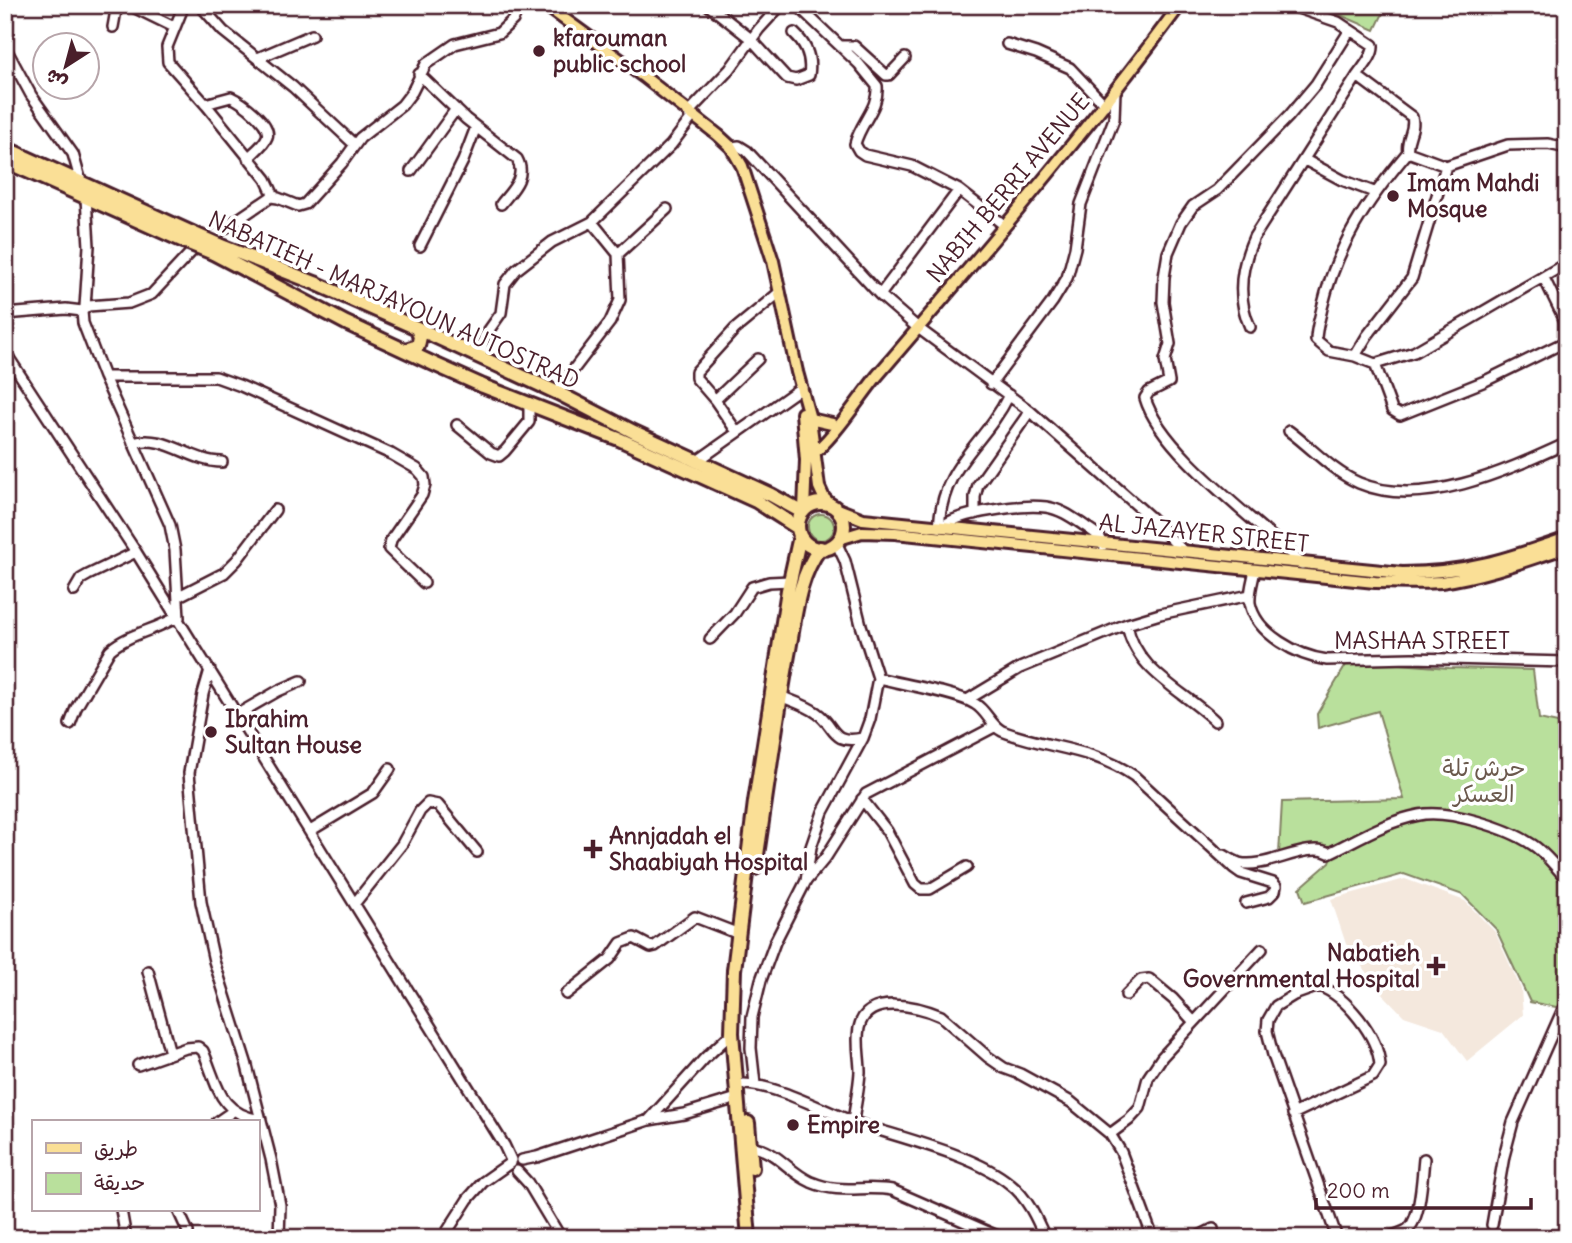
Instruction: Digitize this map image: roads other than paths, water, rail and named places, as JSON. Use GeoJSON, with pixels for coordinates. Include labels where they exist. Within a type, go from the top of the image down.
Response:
{"type":"FeatureCollection","features":[{"type":"Feature","properties":{"kind":"highway","name":"NABATIEH - MARJAYOUN AUTOSTRAD"},"geometry":{"type":"LineString","coordinates":[[5,148],[81,182],[188,237]]}},
{"type":"Feature","properties":{"kind":"highway","name":"NABATIEH - MARJAYOUN AUTOSTRAD"},"geometry":{"type":"LineString","coordinates":[[5,161],[86,198],[216,249],[314,283],[417,328],[803,511]]}},
{"type":"Feature","properties":{"kind":"highway","name":"NABATIEH - MARJAYOUN AUTOSTRAD"},"geometry":{"type":"LineString","coordinates":[[216,249],[346,323],[529,405],[619,439],[723,485],[756,501],[799,532]]}},
{"type":"Feature","properties":{"kind":"highway"},"geometry":{"type":"LineString","coordinates":[[405,351],[418,346],[420,337],[417,328]]}},
{"type":"Feature","properties":{"kind":"highway"},"geometry":{"type":"LineString","coordinates":[[436,365],[434,356],[437,347],[448,342]]}},
{"type":"Feature","properties":{"kind":"highway"},"geometry":{"type":"LineString","coordinates":[[749,1238],[732,1033],[734,970],[755,802],[799,532],[803,511],[812,504],[822,503],[834,507],[843,523],[838,541],[820,548],[807,568],[800,590],[780,696],[743,949],[740,1043],[750,1084],[750,1146],[757,1238]]}},
{"type":"Feature","properties":{"kind":"highway"},"geometry":{"type":"LineString","coordinates":[[799,532],[805,542],[820,548]]}},
{"type":"Feature","properties":{"kind":"main road"},"geometry":{"type":"LineString","coordinates":[[545,5],[644,77],[731,147],[742,166],[773,261],[797,372],[804,425],[819,487],[824,498],[834,507]]}},
{"type":"Feature","properties":{"kind":"main road","name":"NABIH BERRI AVENUE"},"geometry":{"type":"LineString","coordinates":[[863,394],[1105,105],[1180,5]]}},
{"type":"Feature","properties":{"kind":"main road"},"geometry":{"type":"LineString","coordinates":[[800,389],[810,419],[810,451],[803,511]]}},
{"type":"Feature","properties":{"kind":"main road"},"geometry":{"type":"LineString","coordinates":[[810,451],[832,424],[863,394]]}},
{"type":"Feature","properties":{"kind":"main road"},"geometry":{"type":"LineString","coordinates":[[810,451],[853,410],[863,394]]}},
{"type":"Feature","properties":{"kind":"main road"},"geometry":{"type":"LineString","coordinates":[[810,419],[832,424]]}},
{"type":"Feature","properties":{"kind":"main road","name":"AL JAZAYER STREET"},"geometry":{"type":"LineString","coordinates":[[834,507],[863,519],[1402,573],[1454,571],[1485,565],[1567,538]]}},
{"type":"Feature","properties":{"kind":"main road","name":"AL JAZAYER STREET"},"geometry":{"type":"LineString","coordinates":[[838,541],[848,535],[862,532],[895,533],[1375,582],[1438,582],[1504,568],[1567,547]]}},
{"type":"Feature","properties":{"kind":"street"},"geometry":{"type":"LineString","coordinates":[[113,27],[117,5]]}},
{"type":"Feature","properties":{"kind":"street"},"geometry":{"type":"LineString","coordinates":[[129,5],[174,27]]}},
{"type":"Feature","properties":{"kind":"street"},"geometry":{"type":"LineString","coordinates":[[184,5],[166,47],[168,62],[266,179],[274,196],[294,206],[305,204],[355,145],[402,105],[426,64],[465,40],[499,33],[507,27],[520,5]]}},
{"type":"Feature","properties":{"kind":"street"},"geometry":{"type":"LineString","coordinates":[[200,5],[223,31],[293,87],[355,145]]}},
{"type":"Feature","properties":{"kind":"street"},"geometry":{"type":"LineString","coordinates":[[708,5],[751,39],[787,78],[796,80],[809,75],[811,69],[806,44],[794,33]]}},
{"type":"Feature","properties":{"kind":"street"},"geometry":{"type":"LineString","coordinates":[[481,358],[484,337],[501,313],[505,284],[509,277],[552,242],[592,222],[671,145],[690,115],[781,5]]}},
{"type":"Feature","properties":{"kind":"street"},"geometry":{"type":"LineString","coordinates":[[797,5],[841,46],[877,86],[876,103],[858,133],[855,144],[859,151],[865,155],[912,166],[959,190],[1004,225]]}},
{"type":"Feature","properties":{"kind":"street"},"geometry":{"type":"LineString","coordinates":[[1250,327],[1245,315],[1241,287],[1247,253],[1254,237],[1370,58],[1374,47],[1329,18],[1289,5]]}},
{"type":"Feature","properties":{"kind":"street"},"geometry":{"type":"LineString","coordinates":[[1302,564],[1181,454],[1155,418],[1145,398],[1149,392],[1170,382],[1165,360],[1170,344],[1163,302],[1164,277],[1168,253],[1181,223],[1188,212],[1217,190],[1289,116],[1311,90],[1350,30]]}},
{"type":"Feature","properties":{"kind":"street"},"geometry":{"type":"LineString","coordinates":[[258,58],[312,35]]}},
{"type":"Feature","properties":{"kind":"street"},"geometry":{"type":"LineString","coordinates":[[1007,44],[1070,68],[1105,105]]}},
{"type":"Feature","properties":{"kind":"street"},"geometry":{"type":"LineString","coordinates":[[841,46],[854,46],[886,75],[905,58]]}},
{"type":"Feature","properties":{"kind":"street"},"geometry":{"type":"LineString","coordinates":[[5,47],[30,95],[73,154],[81,182]]}},
{"type":"Feature","properties":{"kind":"street"},"geometry":{"type":"LineString","coordinates":[[419,74],[476,127],[504,148],[520,166],[520,177],[516,186],[501,204]]}},
{"type":"Feature","properties":{"kind":"street"},"geometry":{"type":"LineString","coordinates":[[1357,76],[1412,117],[1414,126],[1406,144],[1408,152]]}},
{"type":"Feature","properties":{"kind":"street"},"geometry":{"type":"LineString","coordinates":[[991,384],[1067,278],[1075,248],[1081,204],[1114,119],[1115,91]]}},
{"type":"Feature","properties":{"kind":"street"},"geometry":{"type":"LineString","coordinates":[[205,104],[231,97],[244,105],[267,127],[268,135],[265,141],[248,158]]}},
{"type":"Feature","properties":{"kind":"street"},"geometry":{"type":"LineString","coordinates":[[411,171],[424,157],[456,109]]}},
{"type":"Feature","properties":{"kind":"street"},"geometry":{"type":"LineString","coordinates":[[420,246],[438,213],[476,127]]}},
{"type":"Feature","properties":{"kind":"street"},"geometry":{"type":"LineString","coordinates":[[1408,152],[1446,166],[1508,145],[1548,144],[1567,148]]}},
{"type":"Feature","properties":{"kind":"street"},"geometry":{"type":"LineString","coordinates":[[731,147],[739,146],[747,151],[880,295],[918,328],[1030,411],[1150,517],[1184,552]]}},
{"type":"Feature","properties":{"kind":"street"},"geometry":{"type":"LineString","coordinates":[[1408,152],[1374,192],[1341,252],[1328,285],[1315,336],[1317,342],[1329,351],[1355,356],[1375,364],[1414,352],[1567,263]]}},
{"type":"Feature","properties":{"kind":"street"},"geometry":{"type":"LineString","coordinates":[[1305,160],[1342,180],[1374,192]]}},
{"type":"Feature","properties":{"kind":"street"},"geometry":{"type":"LineString","coordinates":[[1355,356],[1367,336],[1412,278],[1446,166]]}},
{"type":"Feature","properties":{"kind":"street"},"geometry":{"type":"LineString","coordinates":[[880,295],[959,190]]}},
{"type":"Feature","properties":{"kind":"street"},"geometry":{"type":"LineString","coordinates":[[5,314],[129,303],[152,294],[194,250],[274,196]]}},
{"type":"Feature","properties":{"kind":"street"},"geometry":{"type":"LineString","coordinates":[[86,198],[89,246],[83,323],[172,533],[178,619]]}},
{"type":"Feature","properties":{"kind":"street"},"geometry":{"type":"LineString","coordinates":[[618,254],[667,209]]}},
{"type":"Feature","properties":{"kind":"street"},"geometry":{"type":"LineString","coordinates":[[558,393],[608,325],[619,304],[618,254],[592,222]]}},
{"type":"Feature","properties":{"kind":"street"},"geometry":{"type":"LineString","coordinates":[[1544,278],[1567,324]]}},
{"type":"Feature","properties":{"kind":"street"},"geometry":{"type":"LineString","coordinates":[[737,432],[696,378],[696,372],[735,330],[780,292]]}},
{"type":"Feature","properties":{"kind":"street"},"geometry":{"type":"LineString","coordinates":[[5,338],[5,350],[238,714],[561,1238]]}},
{"type":"Feature","properties":{"kind":"street"},"geometry":{"type":"LineString","coordinates":[[1375,364],[1392,410],[1400,415],[1485,381],[1567,341]]}},
{"type":"Feature","properties":{"kind":"street"},"geometry":{"type":"LineString","coordinates":[[715,400],[758,359]]}},
{"type":"Feature","properties":{"kind":"street"},"geometry":{"type":"LineString","coordinates":[[104,377],[210,376],[223,379],[391,454],[417,469],[424,477],[425,491],[388,546],[390,552],[424,583]]}},
{"type":"Feature","properties":{"kind":"street"},"geometry":{"type":"LineString","coordinates":[[696,462],[800,389]]}},
{"type":"Feature","properties":{"kind":"street"},"geometry":{"type":"LineString","coordinates":[[940,527],[943,496],[948,482],[993,422],[1009,395]]}},
{"type":"Feature","properties":{"kind":"street"},"geometry":{"type":"LineString","coordinates":[[457,425],[491,453],[499,456],[529,422],[529,405]]}},
{"type":"Feature","properties":{"kind":"street"},"geometry":{"type":"LineString","coordinates":[[975,514],[978,485],[1030,411]]}},
{"type":"Feature","properties":{"kind":"street"},"geometry":{"type":"LineString","coordinates":[[1289,431],[1334,467],[1361,484],[1381,489],[1413,491],[1457,485],[1496,473],[1567,443]]}},
{"type":"Feature","properties":{"kind":"street"},"geometry":{"type":"LineString","coordinates":[[134,443],[152,441],[173,446],[204,461],[222,461]]}},
{"type":"Feature","properties":{"kind":"street"},"geometry":{"type":"LineString","coordinates":[[940,527],[951,520],[975,514],[1012,508],[1046,507],[1064,513],[1098,534],[1103,545]]}},
{"type":"Feature","properties":{"kind":"street"},"geometry":{"type":"LineString","coordinates":[[178,596],[224,573],[257,536],[275,510]]}},
{"type":"Feature","properties":{"kind":"street"},"geometry":{"type":"LineString","coordinates":[[806,881],[816,829],[863,738],[870,719],[878,678],[838,541]]}},
{"type":"Feature","properties":{"kind":"street"},"geometry":{"type":"LineString","coordinates":[[74,591],[81,579],[136,552]]}},
{"type":"Feature","properties":{"kind":"street"},"geometry":{"type":"LineString","coordinates":[[967,700],[1020,668],[1126,624],[1250,595],[1255,570]]}},
{"type":"Feature","properties":{"kind":"street"},"geometry":{"type":"LineString","coordinates":[[710,639],[735,613],[755,584],[790,581]]}},
{"type":"Feature","properties":{"kind":"street","name":"MASHAA STREET"},"geometry":{"type":"LineString","coordinates":[[1250,595],[1256,616],[1270,633],[1291,648],[1322,659],[1412,658],[1567,662]]}},
{"type":"Feature","properties":{"kind":"street"},"geometry":{"type":"LineString","coordinates":[[70,724],[76,708],[110,650],[135,635],[178,619]]}},
{"type":"Feature","properties":{"kind":"street"},"geometry":{"type":"LineString","coordinates":[[1126,624],[1133,646],[1152,670],[1215,721]]}},
{"type":"Feature","properties":{"kind":"street"},"geometry":{"type":"LineString","coordinates":[[210,670],[189,773],[201,902],[214,961],[235,1027],[278,1197],[279,1238]]}},
{"type":"Feature","properties":{"kind":"street"},"geometry":{"type":"LineString","coordinates":[[878,678],[967,700],[981,709],[994,727],[1010,734],[1085,752],[1118,765],[1142,783],[1241,873],[1276,886],[1269,897],[1246,903]]}},
{"type":"Feature","properties":{"kind":"street"},"geometry":{"type":"LineString","coordinates":[[238,714],[301,681]]}},
{"type":"Feature","properties":{"kind":"street"},"geometry":{"type":"LineString","coordinates":[[780,696],[815,712],[830,730],[842,738],[863,738]]}},
{"type":"Feature","properties":{"kind":"street"},"geometry":{"type":"LineString","coordinates":[[994,727],[873,790],[862,799],[826,857],[806,881],[775,942],[761,980],[752,1017],[750,1084],[771,1089],[853,1122],[967,1160],[1000,1177],[1011,1184],[1025,1200],[1045,1238]]}},
{"type":"Feature","properties":{"kind":"street"},"geometry":{"type":"LineString","coordinates":[[310,831],[373,793],[390,769]]}},
{"type":"Feature","properties":{"kind":"street"},"geometry":{"type":"LineString","coordinates":[[862,799],[887,831],[920,889],[930,889],[967,867]]}},
{"type":"Feature","properties":{"kind":"street"},"geometry":{"type":"LineString","coordinates":[[355,903],[402,844],[420,811],[428,803],[438,806],[477,852]]}},
{"type":"Feature","properties":{"kind":"street"},"geometry":{"type":"LineString","coordinates":[[1216,852],[1241,864],[1268,862],[1310,851],[1323,850],[1329,853],[1398,821],[1421,814],[1440,813],[1515,835],[1541,852],[1567,880]]}},
{"type":"Feature","properties":{"kind":"street"},"geometry":{"type":"LineString","coordinates":[[565,994],[611,959],[626,940],[634,938],[650,947],[655,946],[695,917],[739,934]]}},
{"type":"Feature","properties":{"kind":"street"},"geometry":{"type":"LineString","coordinates":[[1110,1134],[1137,1111],[1151,1073],[1262,949]]}},
{"type":"Feature","properties":{"kind":"street"},"geometry":{"type":"LineString","coordinates":[[148,971],[170,1053]]}},
{"type":"Feature","properties":{"kind":"street"},"geometry":{"type":"LineString","coordinates":[[1126,995],[1141,980],[1149,979],[1173,999],[1194,1022]]}},
{"type":"Feature","properties":{"kind":"street"},"geometry":{"type":"LineString","coordinates":[[1293,1114],[1373,1076],[1380,1065],[1374,1040],[1364,1024],[1328,990],[1319,986],[1313,986],[1283,1001],[1272,1011],[1267,1026],[1270,1045],[1293,1114],[1337,1238]]}},
{"type":"Feature","properties":{"kind":"street"},"geometry":{"type":"LineString","coordinates":[[1492,1225],[1513,1122],[1567,1000]]}},
{"type":"Feature","properties":{"kind":"street"},"geometry":{"type":"LineString","coordinates":[[853,1122],[860,1072],[859,1026],[864,1015],[872,1009],[897,1006],[915,1007],[941,1016],[1004,1068],[1071,1102],[1110,1134],[1121,1152],[1153,1238]]}},
{"type":"Feature","properties":{"kind":"street"},"geometry":{"type":"LineString","coordinates":[[649,1121],[705,1058],[732,1033]]}},
{"type":"Feature","properties":{"kind":"street"},"geometry":{"type":"LineString","coordinates":[[138,1065],[192,1046],[200,1048],[223,1100],[233,1111],[260,1120]]}},
{"type":"Feature","properties":{"kind":"street"},"geometry":{"type":"LineString","coordinates":[[443,1238],[468,1199],[483,1182],[517,1164],[649,1121],[737,1098]]}},
{"type":"Feature","properties":{"kind":"street"},"geometry":{"type":"LineString","coordinates":[[220,1120],[233,1111]]}},
{"type":"Feature","properties":{"kind":"street"},"geometry":{"type":"LineString","coordinates":[[750,1146],[772,1153],[810,1182],[849,1191],[880,1188],[892,1190],[1002,1238]]}},
{"type":"Feature","properties":{"kind":"street"},"geometry":{"type":"LineString","coordinates":[[1387,1238],[1411,1234],[1424,1159]]}},
{"type":"Feature","properties":{"kind":"street"},"geometry":{"type":"LineString","coordinates":[[121,1212],[126,1238]]}},
{"type":"Feature","properties":{"kind":"street"},"geometry":{"type":"LineString","coordinates":[[179,1212],[188,1232]]}},
{"type":"Feature","properties":{"kind":"street"},"geometry":{"type":"LineString","coordinates":[[1195,1238],[1213,1229]]}},
{"type":"Feature","properties":{"kind":"place","name":"kfarouman public school"},"geometry":{"type":"Point","coordinates":[539,51]}},
{"type":"Feature","properties":{"kind":"place","name":"Imam Mahdi Mosque"},"geometry":{"type":"Point","coordinates":[1393,196]}},
{"type":"Feature","properties":{"kind":"place","name":"Ibrahim Sultan House"},"geometry":{"type":"Point","coordinates":[211,732]}},
{"type":"Feature","properties":{"kind":"place","name":"Annjadah el Shaabiyah Hospital"},"geometry":{"type":"Point","coordinates":[593,849]}},
{"type":"Feature","properties":{"kind":"place","name":"Nabatieh Governmental Hospital"},"geometry":{"type":"Point","coordinates":[1436,966]}},
{"type":"Feature","properties":{"kind":"place","name":"Empire"},"geometry":{"type":"Point","coordinates":[793,1125]}},
{"type":"Feature","properties":{"kind":"park label","name":"حرش تلة العسكر"},"geometry":{"type":"Point","coordinates":[1484,781]}}]}
